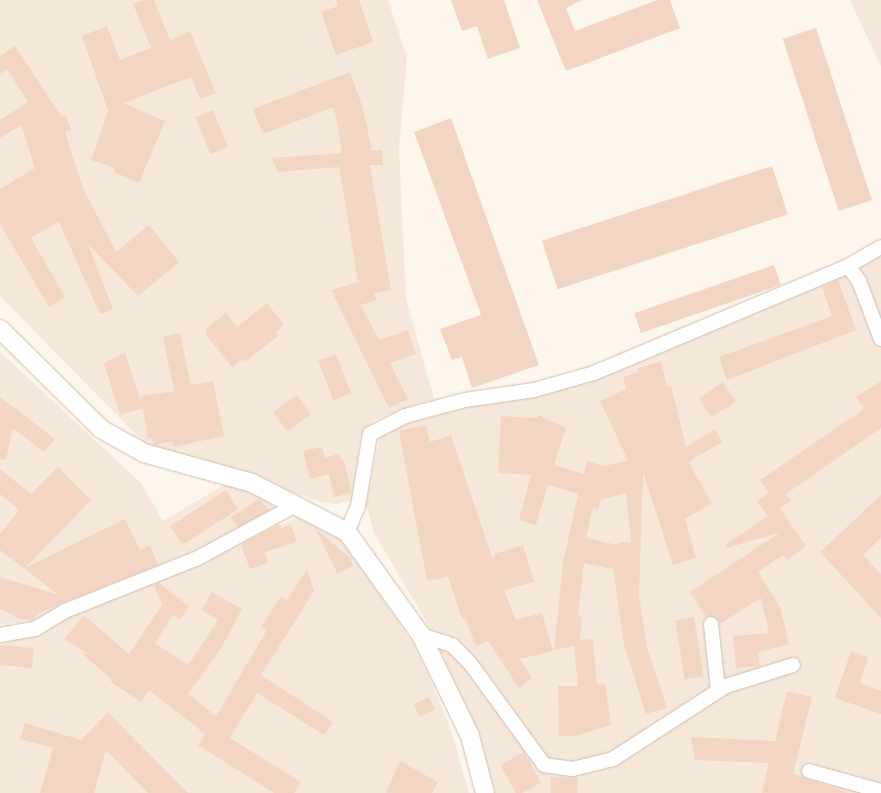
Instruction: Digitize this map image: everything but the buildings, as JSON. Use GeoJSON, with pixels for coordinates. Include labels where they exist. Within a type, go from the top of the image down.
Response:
{"type":"FeatureCollection","features":[{"type":"Feature","properties":{"kind":"street"},"geometry":{"type":"LineString","coordinates":[[347,532],[358,506],[370,434],[382,426],[405,416],[465,400],[534,390],[594,373],[848,266],[881,247]]}},
{"type":"Feature","properties":{"kind":"street"},"geometry":{"type":"LineString","coordinates":[[848,266],[859,281],[881,339]]}},
{"type":"Feature","properties":{"kind":"street"},"geometry":{"type":"LineString","coordinates":[[0,329],[101,429],[144,453],[252,483],[347,532],[421,635],[470,736],[485,793]]}},
{"type":"Feature","properties":{"kind":"street"},"geometry":{"type":"LineString","coordinates":[[0,635],[34,629],[65,610],[196,559],[296,505]]}},
{"type":"Feature","properties":{"kind":"street"},"geometry":{"type":"LineString","coordinates":[[711,624],[718,691]]}},
{"type":"Feature","properties":{"kind":"street"},"geometry":{"type":"LineString","coordinates":[[421,635],[452,645],[470,663],[544,765],[574,769],[613,759],[718,691],[793,665]]}},
{"type":"Feature","properties":{"kind":"street"},"geometry":{"type":"LineString","coordinates":[[809,771],[881,791]]}},
{"type":"Feature","properties":{"kind":"shaded area"},"geometry":{"type":"Polygon","coordinates":[[[0,0],[388,0],[407,57],[399,148],[406,299],[434,398],[375,420],[360,439],[353,500],[337,504],[322,502],[149,448],[0,296],[0,0]]]}},
{"type":"Feature","properties":{"kind":"shaded area"},"geometry":{"type":"Polygon","coordinates":[[[850,0],[881,0],[881,67],[850,0]]]}},
{"type":"Feature","properties":{"kind":"shaded area"},"geometry":{"type":"Polygon","coordinates":[[[881,255],[881,793],[491,793],[487,770],[445,662],[426,621],[374,533],[366,504],[380,434],[396,424],[465,406],[534,396],[881,255]]]}},
{"type":"Feature","properties":{"kind":"shaded area"},"geometry":{"type":"Polygon","coordinates":[[[0,352],[141,483],[163,521],[226,484],[264,494],[275,509],[160,569],[36,621],[0,624],[0,352]]]}},
{"type":"Feature","properties":{"kind":"shaded area"},"geometry":{"type":"Polygon","coordinates":[[[303,515],[344,540],[419,653],[450,727],[469,793],[0,793],[0,639],[39,633],[71,616],[303,515]]]}}]}
